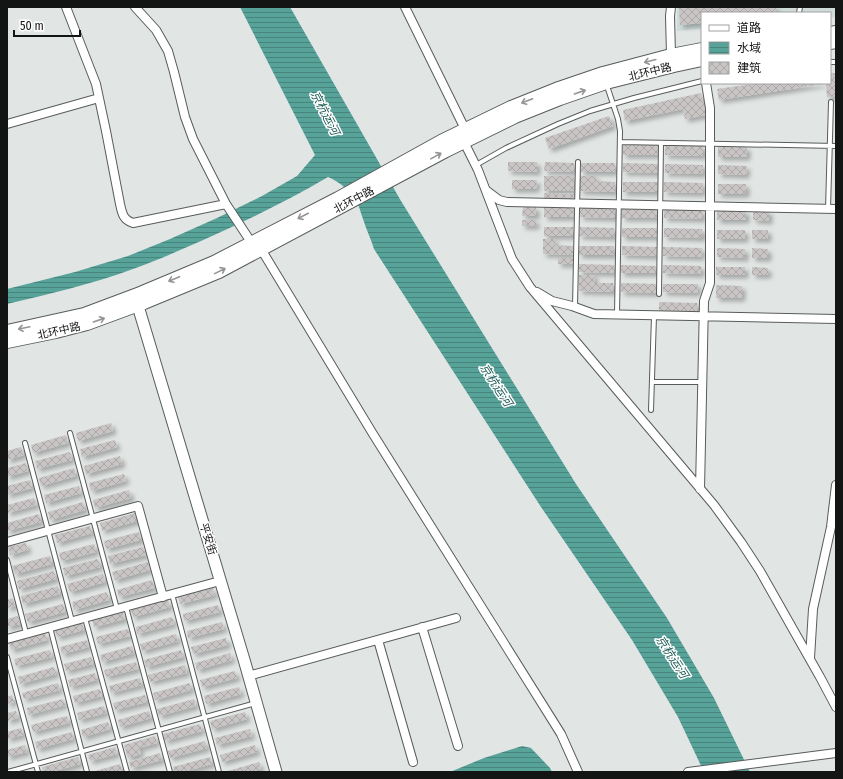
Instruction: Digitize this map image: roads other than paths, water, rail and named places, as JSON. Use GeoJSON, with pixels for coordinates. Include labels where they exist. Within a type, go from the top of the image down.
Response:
{"type":"FeatureCollection","features":[{"type":"Feature","properties":{"kind":"main road","name":"北环中路"},"geometry":{"type":"LineString","coordinates":[[400,170],[441,141],[511,107],[556,89],[603,73],[671,55],[701,49]]}},
{"type":"Feature","properties":{"kind":"main road","name":"北环中路"},"geometry":{"type":"LineString","coordinates":[[7,342],[87,324],[138,306],[219,272],[400,170],[464,142],[515,117],[606,83],[701,60]]}},
{"type":"Feature","properties":{"kind":"main road","name":"北环中路"},"geometry":{"type":"LineString","coordinates":[[7,331],[84,314],[166,283],[214,262],[251,242],[340,203]]}},
{"type":"Feature","properties":{"kind":"street"},"geometry":{"type":"LineString","coordinates":[[66,7],[96,84],[122,214],[127,221],[133,223],[226,204]]}},
{"type":"Feature","properties":{"kind":"street"},"geometry":{"type":"LineString","coordinates":[[135,7],[156,30],[168,52],[185,117],[193,139],[226,204],[251,242]]}},
{"type":"Feature","properties":{"kind":"street"},"geometry":{"type":"LineString","coordinates":[[405,7],[465,129]]}},
{"type":"Feature","properties":{"kind":"street"},"geometry":{"type":"LineString","coordinates":[[671,7],[671,55]]}},
{"type":"Feature","properties":{"kind":"street"},"geometry":{"type":"LineString","coordinates":[[700,489],[704,301],[710,283],[710,108],[706,84]]}},
{"type":"Feature","properties":{"kind":"street"},"geometry":{"type":"LineString","coordinates":[[7,124],[99,98]]}},
{"type":"Feature","properties":{"kind":"street"},"geometry":{"type":"LineString","coordinates":[[464,142],[476,165],[512,259],[530,287],[714,505],[741,542],[760,571],[836,707]]}},
{"type":"Feature","properties":{"kind":"street"},"geometry":{"type":"LineString","coordinates":[[486,190],[499,200],[507,202],[832,209]]}},
{"type":"Feature","properties":{"kind":"street"},"geometry":{"type":"LineString","coordinates":[[261,249],[373,434],[560,734],[578,772]]}},
{"type":"Feature","properties":{"kind":"street"},"geometry":{"type":"LineString","coordinates":[[530,287],[552,301],[594,314],[836,319]]}},
{"type":"Feature","properties":{"kind":"street","name":"平安街"},"geometry":{"type":"LineString","coordinates":[[138,306],[276,772]]}},
{"type":"Feature","properties":{"kind":"street"},"geometry":{"type":"LineString","coordinates":[[810,659],[813,609],[831,527],[836,485]]}},
{"type":"Feature","properties":{"kind":"street"},"geometry":{"type":"LineString","coordinates":[[7,542],[138,506],[163,597]]}},
{"type":"Feature","properties":{"kind":"street"},"geometry":{"type":"LineString","coordinates":[[7,639],[220,581]]}},
{"type":"Feature","properties":{"kind":"street"},"geometry":{"type":"LineString","coordinates":[[248,676],[456,618]]}},
{"type":"Feature","properties":{"kind":"street"},"geometry":{"type":"LineString","coordinates":[[422,627],[458,746]]}},
{"type":"Feature","properties":{"kind":"street"},"geometry":{"type":"LineString","coordinates":[[378,640],[413,762]]}},
{"type":"Feature","properties":{"kind":"street"},"geometry":{"type":"LineString","coordinates":[[688,772],[836,753]]}},
{"type":"Feature","properties":{"kind":"lane"},"geometry":{"type":"LineString","coordinates":[[476,165],[506,148],[590,111],[701,81]]}},
{"type":"Feature","properties":{"kind":"lane"},"geometry":{"type":"LineString","coordinates":[[606,83],[620,131],[621,142],[617,315]]}},
{"type":"Feature","properties":{"kind":"lane"},"geometry":{"type":"LineString","coordinates":[[831,102],[830,146],[832,209]]}},
{"type":"Feature","properties":{"kind":"lane"},"geometry":{"type":"LineString","coordinates":[[621,142],[836,146]]}},
{"type":"Feature","properties":{"kind":"lane"},"geometry":{"type":"LineString","coordinates":[[659,294],[662,143]]}},
{"type":"Feature","properties":{"kind":"lane"},"geometry":{"type":"LineString","coordinates":[[575,307],[578,162]]}},
{"type":"Feature","properties":{"kind":"lane"},"geometry":{"type":"LineString","coordinates":[[651,410],[654,316]]}},
{"type":"Feature","properties":{"kind":"lane"},"geometry":{"type":"LineString","coordinates":[[652,382],[702,382]]}},
{"type":"Feature","properties":{"kind":"lane"},"geometry":{"type":"LineString","coordinates":[[70,433],[117,609]]}},
{"type":"Feature","properties":{"kind":"lane"},"geometry":{"type":"LineString","coordinates":[[25,443],[72,621]]}},
{"type":"Feature","properties":{"kind":"lane"},"geometry":{"type":"LineString","coordinates":[[7,560],[26,633]]}},
{"type":"Feature","properties":{"kind":"lane"},"geometry":{"type":"LineString","coordinates":[[172,594],[219,772]]}},
{"type":"Feature","properties":{"kind":"lane"},"geometry":{"type":"LineString","coordinates":[[126,607],[170,772]]}},
{"type":"Feature","properties":{"kind":"lane"},"geometry":{"type":"LineString","coordinates":[[84,618],[126,772]]}},
{"type":"Feature","properties":{"kind":"lane"},"geometry":{"type":"LineString","coordinates":[[50,627],[87,772]]}},
{"type":"Feature","properties":{"kind":"lane"},"geometry":{"type":"LineString","coordinates":[[7,657],[38,772]]}},
{"type":"Feature","properties":{"kind":"lane"},"geometry":{"type":"LineString","coordinates":[[8,772],[256,703]]}},
{"type":"Feature","properties":{"kind":"water","name":"京杭运河"},"geometry":{"type":"Polygon","coordinates":[[[240,7],[290,7],[401,201],[576,484],[667,618],[714,698],[750,772],[704,772],[678,717],[632,640],[541,507],[374,249],[359,206],[349,192],[337,182],[328,177],[249,219],[142,266],[86,284],[7,304],[7,289],[75,272],[128,256],[217,218],[262,196],[297,176],[315,155],[240,7]]]}},
{"type":"Feature","properties":{"kind":"water"},"geometry":{"type":"Polygon","coordinates":[[[522,746],[531,748],[552,772],[450,772],[484,758],[522,746]]]}}]}
